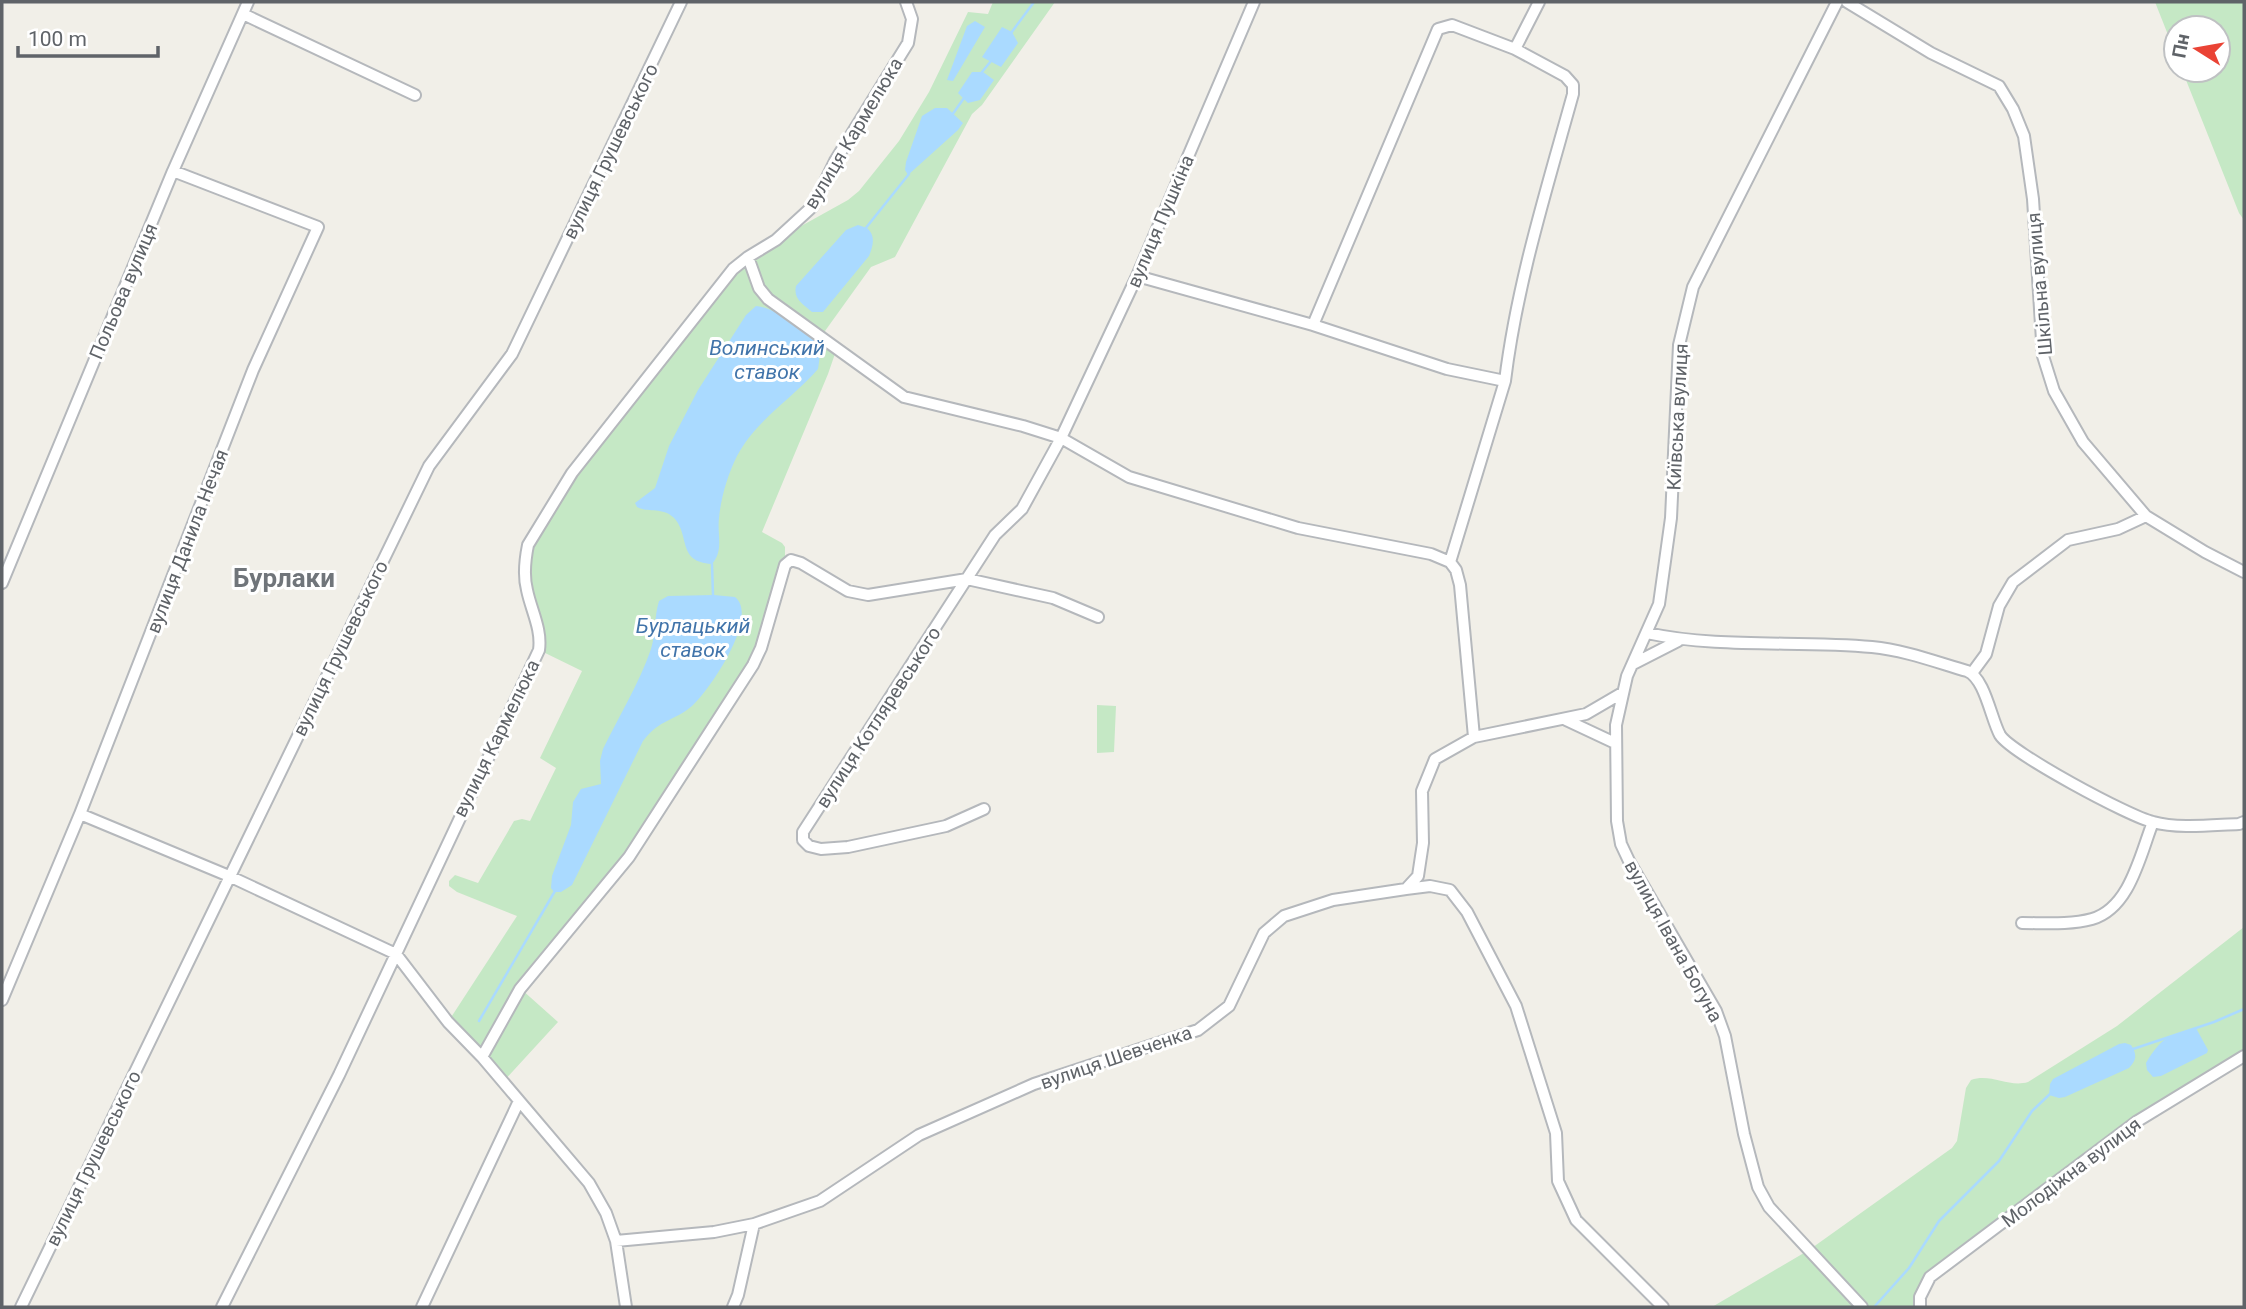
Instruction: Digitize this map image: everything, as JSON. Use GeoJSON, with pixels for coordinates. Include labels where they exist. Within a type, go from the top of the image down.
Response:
{"type":"FeatureCollection","features":[{"type":"Feature","properties":{"kind":"street","name":"Польова вулиця"},"geometry":{"type":"LineString","coordinates":[[2,583],[173,171],[248,2]]}},
{"type":"Feature","properties":{"kind":"street","name":"вулиця Грушевського"},"geometry":{"type":"LineString","coordinates":[[22,1307],[429,466],[512,354],[681,2]]}},
{"type":"Feature","properties":{"kind":"street","name":"вулиця Кармелюка"},"geometry":{"type":"LineString","coordinates":[[222,1307],[396,954],[539,650],[540,634],[524,572],[527,545],[572,473],[733,269],[776,240],[813,206],[835,161],[908,43],[912,19],[906,2]]}},
{"type":"Feature","properties":{"kind":"street","name":"вулиця Пушкіна"},"geometry":{"type":"LineString","coordinates":[[1061,438],[1137,276],[1254,2]]}},
{"type":"Feature","properties":{"kind":"street"},"geometry":{"type":"LineString","coordinates":[[1515,49],[1539,2]]}},
{"type":"Feature","properties":{"kind":"street","name":"Київська вулиця"},"geometry":{"type":"LineString","coordinates":[[1622,693],[1659,604],[1671,518],[1679,345],[1693,287],[1837,2]]}},
{"type":"Feature","properties":{"kind":"street","name":"Шкільна вулиця"},"geometry":{"type":"LineString","coordinates":[[1847,2],[1931,53],[1998,86],[2013,109],[2024,136],[2033,199],[2043,356],[2054,391],[2083,443],[2146,516],[2244,572]]}},
{"type":"Feature","properties":{"kind":"street"},"geometry":{"type":"LineString","coordinates":[[243,14],[415,95]]}},
{"type":"Feature","properties":{"kind":"street"},"geometry":{"type":"LineString","coordinates":[[1313,325],[1438,29],[1452,25],[1515,49],[1565,76],[1573,85],[1573,94],[1535,232],[1508,354],[1505,380],[1450,562]]}},
{"type":"Feature","properties":{"kind":"street","name":"вулиця Данила Нечая"},"geometry":{"type":"LineString","coordinates":[[2,1000],[80,814],[253,370],[318,227],[173,171]]}},
{"type":"Feature","properties":{"kind":"street"},"geometry":{"type":"LineString","coordinates":[[748,257],[759,288],[768,299],[904,397],[1061,438],[1129,477],[1298,528],[1431,554],[1450,562],[1456,570],[1460,584],[1474,737]]}},
{"type":"Feature","properties":{"kind":"street"},"geometry":{"type":"LineString","coordinates":[[1137,276],[1313,325],[1447,369],[1505,380]]}},
{"type":"Feature","properties":{"kind":"street","name":"вулиця Котляревського"},"geometry":{"type":"LineString","coordinates":[[984,809],[946,826],[848,846],[821,849],[809,846],[803,840],[803,832],[995,535],[1022,509],[1061,438]]}},
{"type":"Feature","properties":{"kind":"street"},"geometry":{"type":"LineString","coordinates":[[1972,673],[1986,654],[1999,606],[2014,582],[2068,540],[2123,528],[2146,516]]}},
{"type":"Feature","properties":{"kind":"street"},"geometry":{"type":"LineString","coordinates":[[482,1057],[520,989],[629,857],[753,665],[761,648],[785,565],[790,560],[801,563],[848,591],[868,594],[967,579],[1054,598],[1098,617]]}},
{"type":"Feature","properties":{"kind":"street"},"geometry":{"type":"LineString","coordinates":[[1647,633],[1681,641],[1871,647],[1916,656],[1972,673],[1979,683],[2001,736],[2010,747],[2075,785],[2152,822],[2197,826],[2244,822]]}},
{"type":"Feature","properties":{"kind":"street"},"geometry":{"type":"LineString","coordinates":[[1633,664],[1669,644],[1681,641]]}},
{"type":"Feature","properties":{"kind":"street"},"geometry":{"type":"LineString","coordinates":[[1406,889],[1418,876],[1423,843],[1422,791],[1435,759],[1474,737],[1566,720],[1595,711],[1622,693]]}},
{"type":"Feature","properties":{"kind":"street","name":"вулиця Івана Богуна"},"geometry":{"type":"LineString","coordinates":[[1622,693],[1615,743],[1617,821],[1621,844],[1716,1011],[1725,1036],[1744,1134],[1760,1193],[1769,1207],[1862,1307]]}},
{"type":"Feature","properties":{"kind":"street"},"geometry":{"type":"LineString","coordinates":[[1566,720],[1615,743]]}},
{"type":"Feature","properties":{"kind":"street"},"geometry":{"type":"LineString","coordinates":[[80,814],[229,876],[396,954],[448,1022],[482,1057],[589,1183],[606,1213],[616,1241],[626,1307]]}},
{"type":"Feature","properties":{"kind":"street"},"geometry":{"type":"LineString","coordinates":[[2022,923],[2085,921],[2112,909],[2125,893],[2152,822]]}},
{"type":"Feature","properties":{"kind":"street","name":"вулиця Шевченка"},"geometry":{"type":"LineString","coordinates":[[616,1241],[714,1232],[754,1224],[820,1201],[919,1135],[1034,1084],[1198,1030],[1229,1006],[1264,933],[1284,916],[1333,900],[1430,886],[1450,890],[1467,912],[1516,1006],[1556,1133],[1558,1181],[1576,1220],[1664,1307]]}},
{"type":"Feature","properties":{"kind":"street","name":"Молодіжна вулиця"},"geometry":{"type":"LineString","coordinates":[[1920,1307],[1920,1297],[1930,1277],[2137,1122],[2244,1056]]}},
{"type":"Feature","properties":{"kind":"street"},"geometry":{"type":"LineString","coordinates":[[422,1307],[519,1101]]}},
{"type":"Feature","properties":{"kind":"street"},"geometry":{"type":"LineString","coordinates":[[733,1307],[754,1224]]}},
{"type":"Feature","properties":{"kind":"green space"},"geometry":{"type":"Polygon","coordinates":[[[993,2],[1055,2],[982,105],[972,114],[895,257],[871,267],[825,331],[837,348],[762,532],[785,547],[785,565],[761,648],[629,857],[521,989],[558,1022],[503,1082],[448,1022],[517,916],[457,892],[449,886],[449,881],[455,875],[478,883],[514,821],[530,821],[556,768],[540,758],[582,671],[539,650],[525,559],[572,473],[733,269],[859,191],[899,141],[929,92],[968,12],[988,14],[993,2]]]}},
{"type":"Feature","properties":{"kind":"green space"},"geometry":{"type":"Polygon","coordinates":[[[2155,2],[2244,2],[2244,220],[2188,84],[2232,84],[2232,14],[2162,14],[2162,20],[2155,2]]]}},
{"type":"Feature","properties":{"kind":"green space"},"geometry":{"type":"Polygon","coordinates":[[[1097,705],[1116,706],[1114,752],[1097,753],[1097,705]]]}},
{"type":"Feature","properties":{"kind":"green space"},"geometry":{"type":"Polygon","coordinates":[[[2244,927],[2244,1056],[2187,1090],[1930,1277],[1920,1307],[1712,1307],[1809,1250],[1952,1148],[1957,1141],[1966,1088],[1971,1080],[1986,1078],[2014,1083],[2028,1082],[2117,1026],[2244,927]]]}},
{"type":"Feature","properties":{"kind":"water"},"geometry":{"type":"Polygon","coordinates":[[[975,21],[985,27],[953,81],[947,80],[967,26],[975,21]]]}},
{"type":"Feature","properties":{"kind":"water"},"geometry":{"type":"Polygon","coordinates":[[[1002,27],[1012,32],[1018,43],[1001,67],[982,57],[1002,27]]]}},
{"type":"Feature","properties":{"kind":"water"},"geometry":{"type":"Polygon","coordinates":[[[972,72],[983,72],[994,80],[980,100],[968,103],[958,93],[972,72]]]}},
{"type":"Feature","properties":{"kind":"water"},"geometry":{"type":"Polygon","coordinates":[[[935,108],[947,108],[963,123],[908,175],[905,170],[906,162],[922,116],[935,108]]]}},
{"type":"Feature","properties":{"kind":"water"},"geometry":{"type":"Polygon","coordinates":[[[858,225],[867,228],[872,234],[869,256],[823,312],[812,312],[797,298],[796,286],[846,230],[858,225]]]}},
{"type":"Feature","properties":{"kind":"water","name":"Волинський ставок"},"geometry":{"type":"Polygon","coordinates":[[[756,306],[790,321],[814,340],[820,358],[818,369],[764,420],[737,456],[721,502],[716,559],[712,564],[701,562],[689,553],[682,531],[673,517],[664,512],[641,509],[635,503],[655,488],[669,446],[698,390],[746,315],[756,306]]]}},
{"type":"Feature","properties":{"kind":"water","name":"Бурлацький ставок"},"geometry":{"type":"Polygon","coordinates":[[[668,596],[735,597],[741,607],[737,636],[720,670],[692,706],[661,724],[643,741],[572,885],[561,892],[554,892],[551,888],[552,876],[571,825],[573,802],[581,789],[601,784],[600,761],[603,749],[646,662],[653,643],[659,601],[668,596]]]}},
{"type":"Feature","properties":{"kind":"water"},"geometry":{"type":"Polygon","coordinates":[[[2196,1028],[2208,1050],[2207,1053],[2161,1076],[2153,1077],[2147,1070],[2146,1063],[2157,1047],[2172,1036],[2196,1028]]]}},
{"type":"Feature","properties":{"kind":"water"},"geometry":{"type":"Polygon","coordinates":[[[2125,1043],[2131,1045],[2135,1054],[2135,1060],[2129,1068],[2065,1097],[2049,1095],[2053,1079],[2125,1043]]]}},
{"type":"Feature","properties":{"kind":"waterway"},"geometry":{"type":"LineString","coordinates":[[1011,33],[1034,2]]}},
{"type":"Feature","properties":{"kind":"waterway"},"geometry":{"type":"LineString","coordinates":[[982,72],[991,61]]}},
{"type":"Feature","properties":{"kind":"waterway"},"geometry":{"type":"LineString","coordinates":[[952,115],[964,98]]}},
{"type":"Feature","properties":{"kind":"waterway"},"geometry":{"type":"LineString","coordinates":[[865,229],[909,174]]}},
{"type":"Feature","properties":{"kind":"waterway"},"geometry":{"type":"LineString","coordinates":[[712,564],[713,595]]}},
{"type":"Feature","properties":{"kind":"waterway"},"geometry":{"type":"LineString","coordinates":[[479,1021],[555,891]]}},
{"type":"Feature","properties":{"kind":"waterway"},"geometry":{"type":"LineString","coordinates":[[2133,1049],[2244,1009]]}},
{"type":"Feature","properties":{"kind":"waterway"},"geometry":{"type":"LineString","coordinates":[[1875,1306],[1909,1268],[1939,1221],[1999,1161],[2032,1111],[2050,1094]]}},
{"type":"Feature","properties":{"kind":"district","name":"Бурлаки"},"geometry":{"type":"Point","coordinates":[284,578]}}]}
